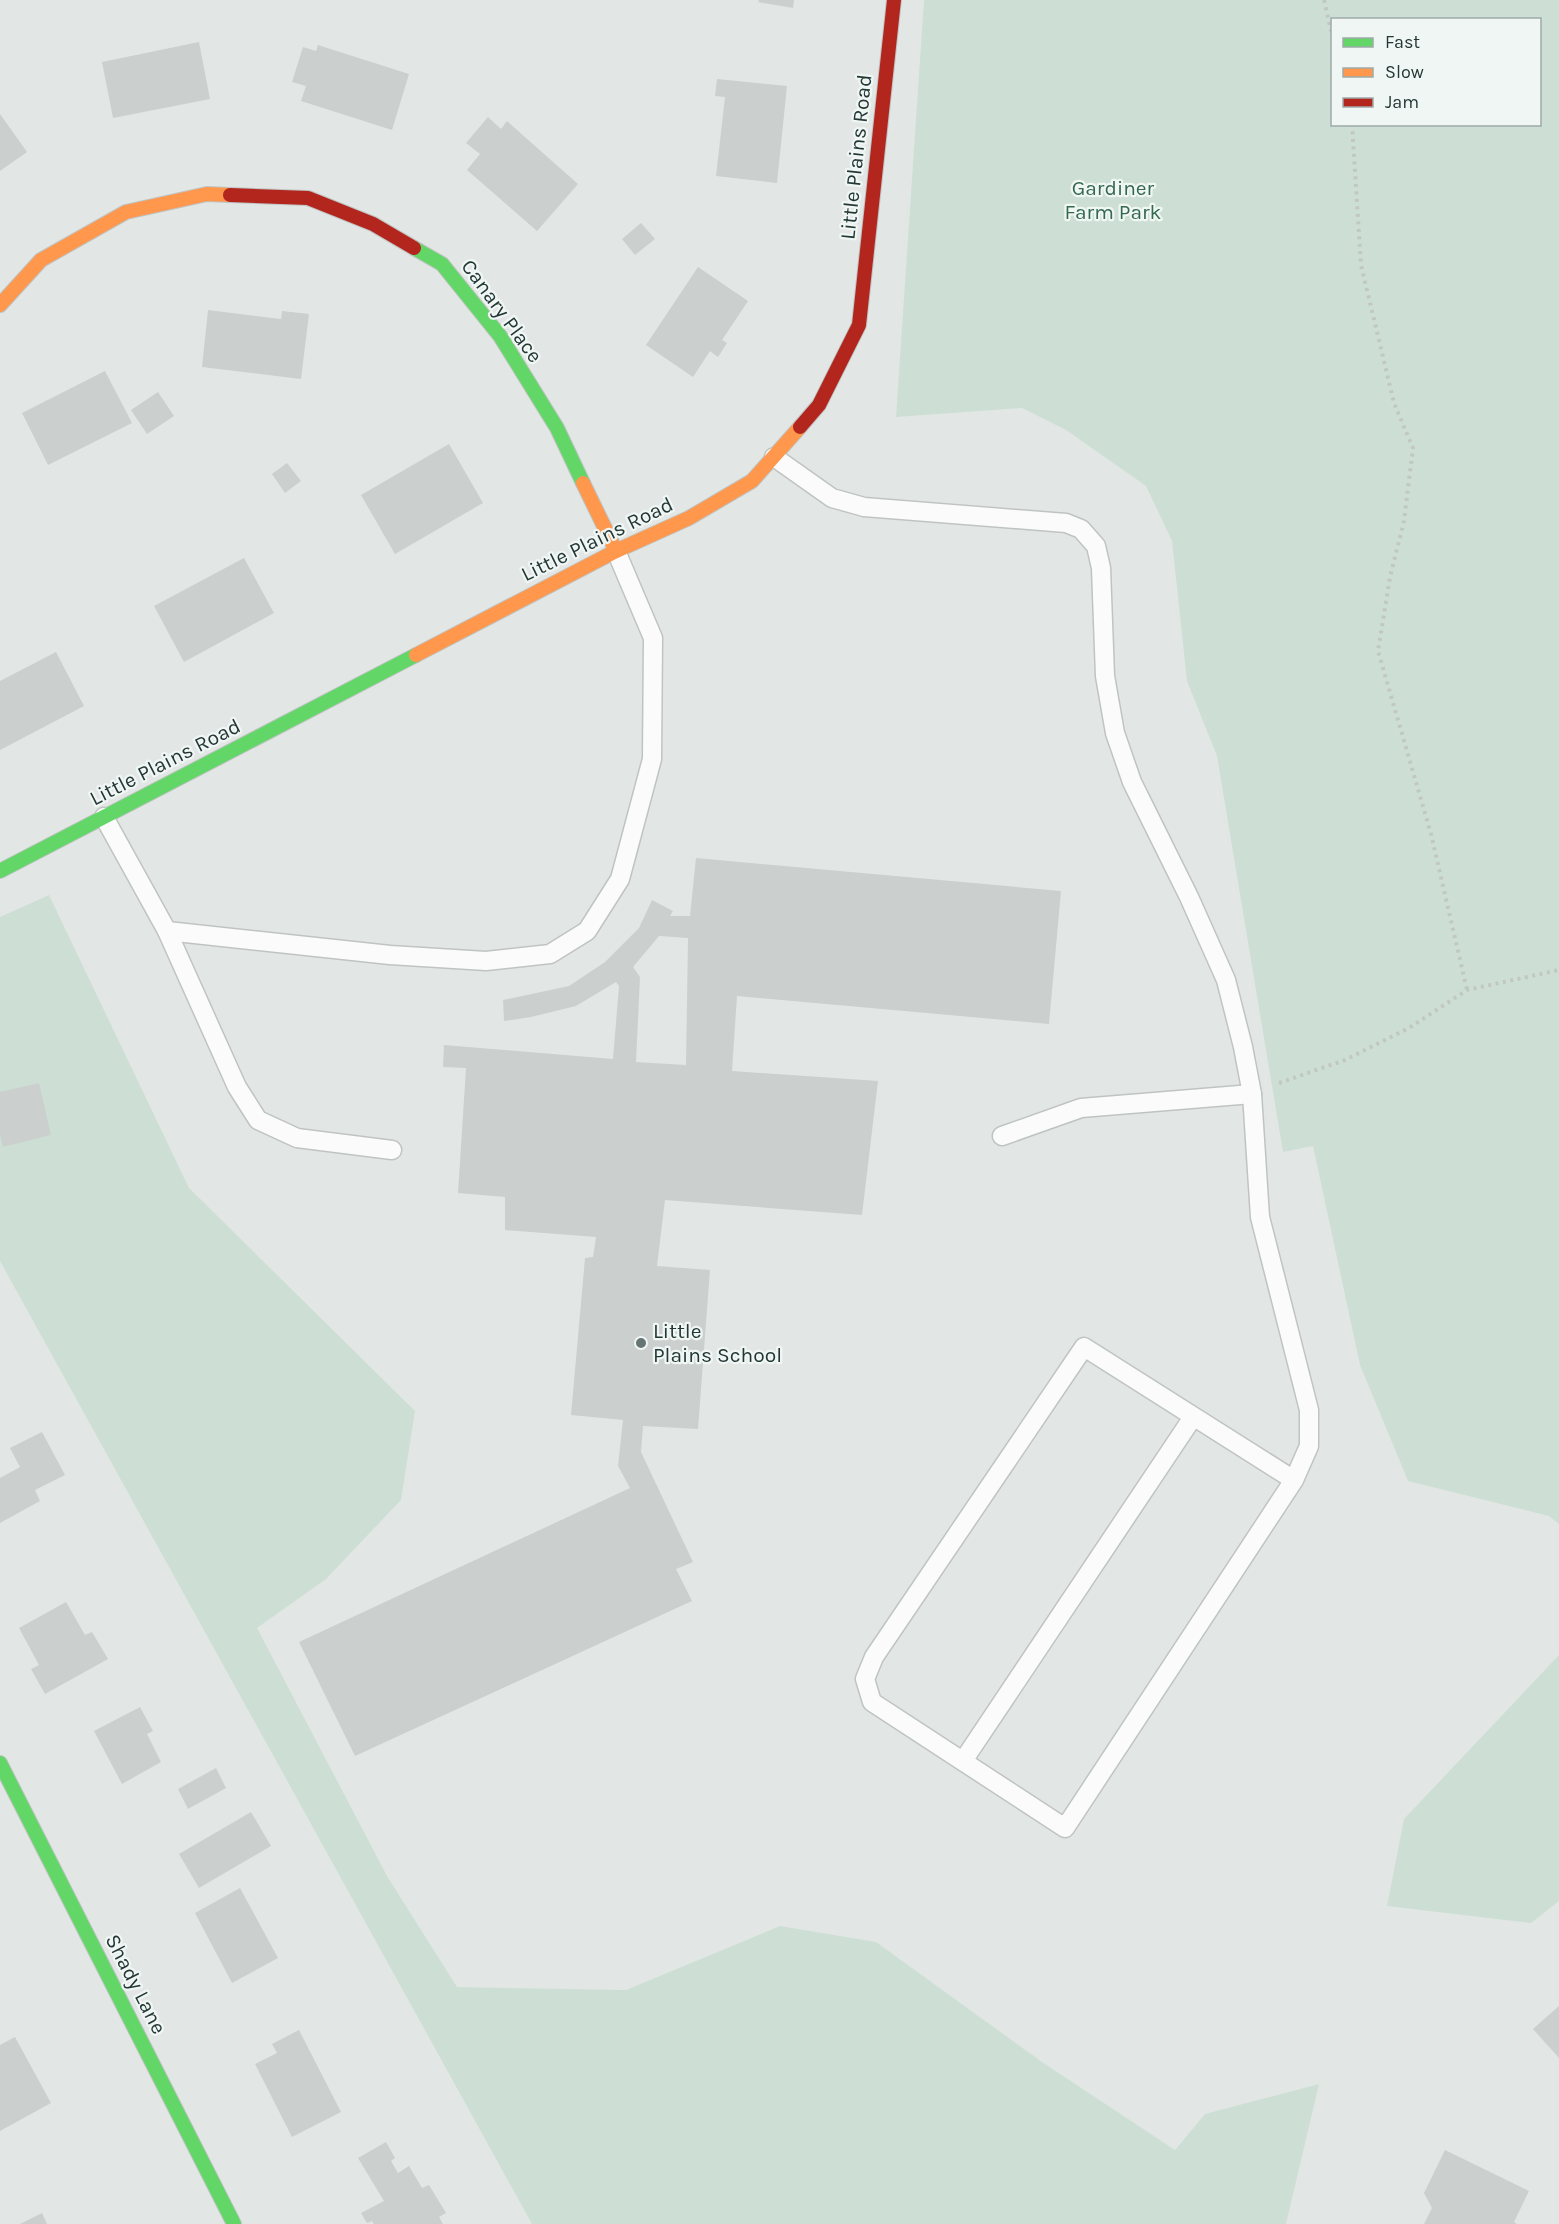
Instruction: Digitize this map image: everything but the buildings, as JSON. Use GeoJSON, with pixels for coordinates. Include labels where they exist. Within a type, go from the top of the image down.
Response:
{"type":"FeatureCollection","features":[{"type":"Feature","properties":{"kind":"street","name":"Little Plains Road"},"geometry":{"type":"LineString","coordinates":[[0,871],[616,551],[689,518],[752,481],[819,405],[859,325],[894,0]]}},
{"type":"Feature","properties":{"kind":"street","name":"Canary Place"},"geometry":{"type":"LineString","coordinates":[[0,305],[41,260],[126,212],[207,194],[308,198],[373,224],[442,264],[500,336],[557,428],[616,551]]}},
{"type":"Feature","properties":{"kind":"street","name":"Shady Lane"},"geometry":{"type":"LineString","coordinates":[[0,1763],[234,2224]]}},
{"type":"Feature","properties":{"kind":"lane"},"geometry":{"type":"LineString","coordinates":[[774,457],[832,498],[897,511],[1066,523],[1081,529],[1096,546],[1101,568],[1105,676],[1115,734],[1132,782],[1190,897],[1226,980],[1252,1094],[1260,1217],[1309,1410],[1309,1446],[1294,1480],[1065,1828],[872,1702],[865,1679],[880,1647],[1084,1347],[1294,1480]]}},
{"type":"Feature","properties":{"kind":"lane"},"geometry":{"type":"LineString","coordinates":[[167,931],[390,955],[486,961],[550,954],[587,931],[620,879],[652,759],[653,639],[616,551]]}},
{"type":"Feature","properties":{"kind":"lane"},"geometry":{"type":"LineString","coordinates":[[104,817],[167,931],[237,1087],[258,1120],[297,1138],[392,1150]]}},
{"type":"Feature","properties":{"kind":"lane"},"geometry":{"type":"LineString","coordinates":[[1002,1136],[1081,1108],[1252,1094]]}},
{"type":"Feature","properties":{"kind":"lane"},"geometry":{"type":"LineString","coordinates":[[963,1761],[1193,1417]]}},
{"type":"Feature","properties":{"kind":"path"},"geometry":{"type":"LineString","coordinates":[[1324,0],[1331,32]]}},
{"type":"Feature","properties":{"kind":"path"},"geometry":{"type":"LineString","coordinates":[[1352,126],[1361,265],[1394,403],[1413,448],[1404,521],[1389,577],[1378,651],[1428,823],[1467,990]]}},
{"type":"Feature","properties":{"kind":"path"},"geometry":{"type":"LineString","coordinates":[[1252,1094],[1310,1070],[1345,1060],[1409,1028],[1467,990],[1559,970]]}},
{"type":"Feature","properties":{"kind":"green space","name":"Gardiner Farm Park"},"geometry":{"type":"Polygon","coordinates":[[[924,0],[1559,0],[1559,1524],[1549,1516],[1408,1481],[1360,1365],[1313,1146],[1283,1152],[1217,756],[1187,681],[1172,541],[1146,486],[1066,430],[1022,408],[896,417],[924,0]]]}},
{"type":"Feature","properties":{"kind":"green space"},"geometry":{"type":"Polygon","coordinates":[[[49,895],[189,1188],[415,1411],[401,1500],[326,1579],[257,1628],[387,1876],[457,1987],[626,1990],[780,1926],[876,1942],[1042,2062],[1175,2150],[1205,2114],[1319,2084],[1286,2224],[532,2224],[0,1261],[0,917],[49,895]]]}},
{"type":"Feature","properties":{"kind":"green space"},"geometry":{"type":"Polygon","coordinates":[[[1559,1655],[1559,1901],[1531,1923],[1387,1906],[1404,1819],[1559,1655]]]}},
{"type":"Feature","properties":{"kind":"traffic: fast"},"geometry":{"type":"LineString","coordinates":[[414,248],[442,264],[500,336],[557,428],[583,483]]}},
{"type":"Feature","properties":{"kind":"traffic: fast"},"geometry":{"type":"LineString","coordinates":[[0,871],[416,655]]}},
{"type":"Feature","properties":{"kind":"traffic: fast"},"geometry":{"type":"LineString","coordinates":[[0,1763],[234,2224]]}},
{"type":"Feature","properties":{"kind":"traffic: slow"},"geometry":{"type":"LineString","coordinates":[[0,305],[41,260],[126,212],[207,194],[230,195]]}},
{"type":"Feature","properties":{"kind":"traffic: slow"},"geometry":{"type":"LineString","coordinates":[[416,655],[616,551],[689,518],[752,481],[800,427]]}},
{"type":"Feature","properties":{"kind":"traffic: slow"},"geometry":{"type":"LineString","coordinates":[[583,483],[616,551]]}},
{"type":"Feature","properties":{"kind":"traffic: jam"},"geometry":{"type":"LineString","coordinates":[[800,427],[819,405],[859,325],[894,0]]}},
{"type":"Feature","properties":{"kind":"traffic: jam"},"geometry":{"type":"LineString","coordinates":[[230,195],[308,198],[373,224],[414,248]]}},
{"type":"Feature","properties":{"kind":"place","name":"Little Plains School"},"geometry":{"type":"Point","coordinates":[641,1343]}}]}
